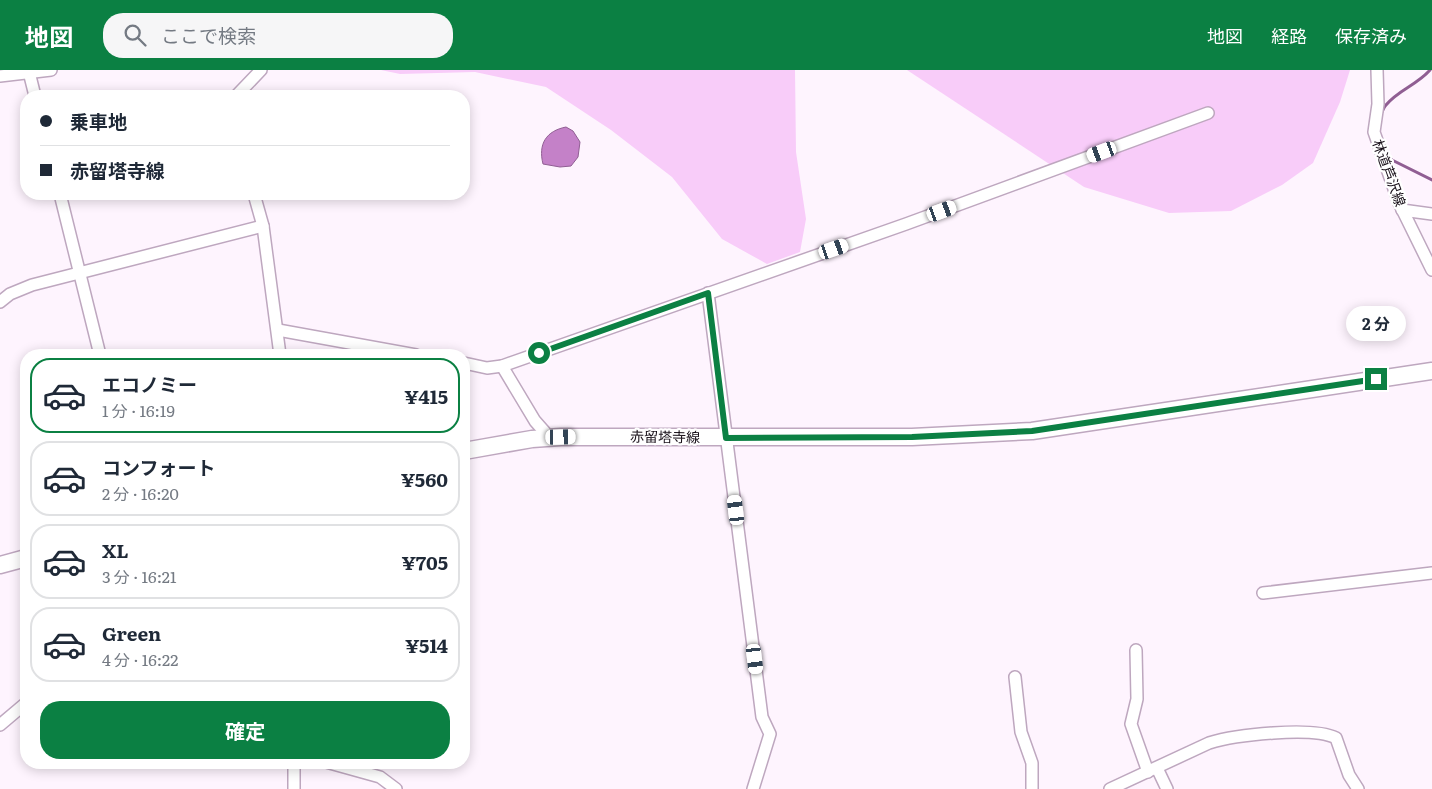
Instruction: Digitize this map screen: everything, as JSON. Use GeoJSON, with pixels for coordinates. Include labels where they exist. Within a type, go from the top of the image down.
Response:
{"type":"FeatureCollection","features":[{"type":"Feature","properties":{"kind":"main road","name":"赤留塔寺線"},"geometry":{"type":"LineString","coordinates":[[470,450],[490,445],[550,438],[638,436],[726,438],[912,437],[1032,431],[1432,371]]}},
{"type":"Feature","properties":{"kind":"main road"},"geometry":{"type":"LineString","coordinates":[[0,565],[20,560]]}},
{"type":"Feature","properties":{"kind":"street"},"geometry":{"type":"LineString","coordinates":[[0,76],[51,70]]}},
{"type":"Feature","properties":{"kind":"street"},"geometry":{"type":"LineString","coordinates":[[242,90],[262,70]]}},
{"type":"Feature","properties":{"kind":"street","name":"林道芦沢線"},"geometry":{"type":"LineString","coordinates":[[1377,70],[1378,104],[1374,132],[1402,210],[1432,270]]}},
{"type":"Feature","properties":{"kind":"street"},"geometry":{"type":"LineString","coordinates":[[29,72],[34,90]]}},
{"type":"Feature","properties":{"kind":"street"},"geometry":{"type":"LineString","coordinates":[[470,364],[488,368],[502,366],[906,224],[1208,113]]}},
{"type":"Feature","properties":{"kind":"street"},"geometry":{"type":"LineString","coordinates":[[62,200],[99,349]]}},
{"type":"Feature","properties":{"kind":"street"},"geometry":{"type":"LineString","coordinates":[[256,200],[264,226],[280,349]]}},
{"type":"Feature","properties":{"kind":"street"},"geometry":{"type":"LineString","coordinates":[[1402,210],[1432,214]]}},
{"type":"Feature","properties":{"kind":"street"},"geometry":{"type":"LineString","coordinates":[[0,302],[21,288],[264,226]]}},
{"type":"Feature","properties":{"kind":"street"},"geometry":{"type":"LineString","coordinates":[[708,293],[762,717],[770,734],[753,789]]}},
{"type":"Feature","properties":{"kind":"street"},"geometry":{"type":"LineString","coordinates":[[278,330],[383,349]]}},
{"type":"Feature","properties":{"kind":"street"},"geometry":{"type":"LineString","coordinates":[[502,366],[535,421],[550,438]]}},
{"type":"Feature","properties":{"kind":"street"},"geometry":{"type":"LineString","coordinates":[[1264,593],[1432,573]]}},
{"type":"Feature","properties":{"kind":"street"},"geometry":{"type":"LineString","coordinates":[[1136,650],[1137,699],[1131,724],[1153,770],[1167,789]]}},
{"type":"Feature","properties":{"kind":"street"},"geometry":{"type":"LineString","coordinates":[[1015,677],[1021,732],[1032,763],[1032,789]]}},
{"type":"Feature","properties":{"kind":"street"},"geometry":{"type":"LineString","coordinates":[[0,725],[20,708]]}},
{"type":"Feature","properties":{"kind":"street"},"geometry":{"type":"LineString","coordinates":[[1110,789],[1209,743],[1226,738],[1277,733],[1327,735],[1336,738],[1349,776],[1358,789]]}},
{"type":"Feature","properties":{"kind":"street"},"geometry":{"type":"LineString","coordinates":[[294,769],[294,789]]}},
{"type":"Feature","properties":{"kind":"street"},"geometry":{"type":"LineString","coordinates":[[350,769],[380,778],[396,789]]}},
{"type":"Feature","properties":{"kind":"shaded area"},"geometry":{"type":"Polygon","coordinates":[[[381,70],[795,70],[796,152],[806,219],[800,252],[767,264],[722,239],[672,177],[611,130],[546,87],[475,72],[400,74],[381,70]]]}},
{"type":"Feature","properties":{"kind":"shaded area"},"geometry":{"type":"Polygon","coordinates":[[[907,70],[1350,70],[1340,102],[1313,163],[1282,185],[1231,211],[1169,213],[1084,187],[907,70]]]}},
{"type":"Feature","properties":{"kind":"shaded area"},"geometry":{"type":"Polygon","coordinates":[[[566,127],[573,131],[580,142],[578,157],[571,166],[560,167],[543,164],[542,150],[545,140],[553,132],[566,127]]]}},
{"type":"Feature","properties":{"kind":"waterway"},"geometry":{"type":"LineString","coordinates":[[1380,116],[1385,106],[1391,100],[1430,70]]}},
{"type":"Feature","properties":{"kind":"waterway"},"geometry":{"type":"LineString","coordinates":[[1386,154],[1392,160],[1432,180]]}},
{"type":"Feature","properties":{"kind":"route"},"geometry":{"type":"LineString","coordinates":[[539,353],[708,293],[726,438],[912,437],[1032,431],[1376,379]]}}]}
